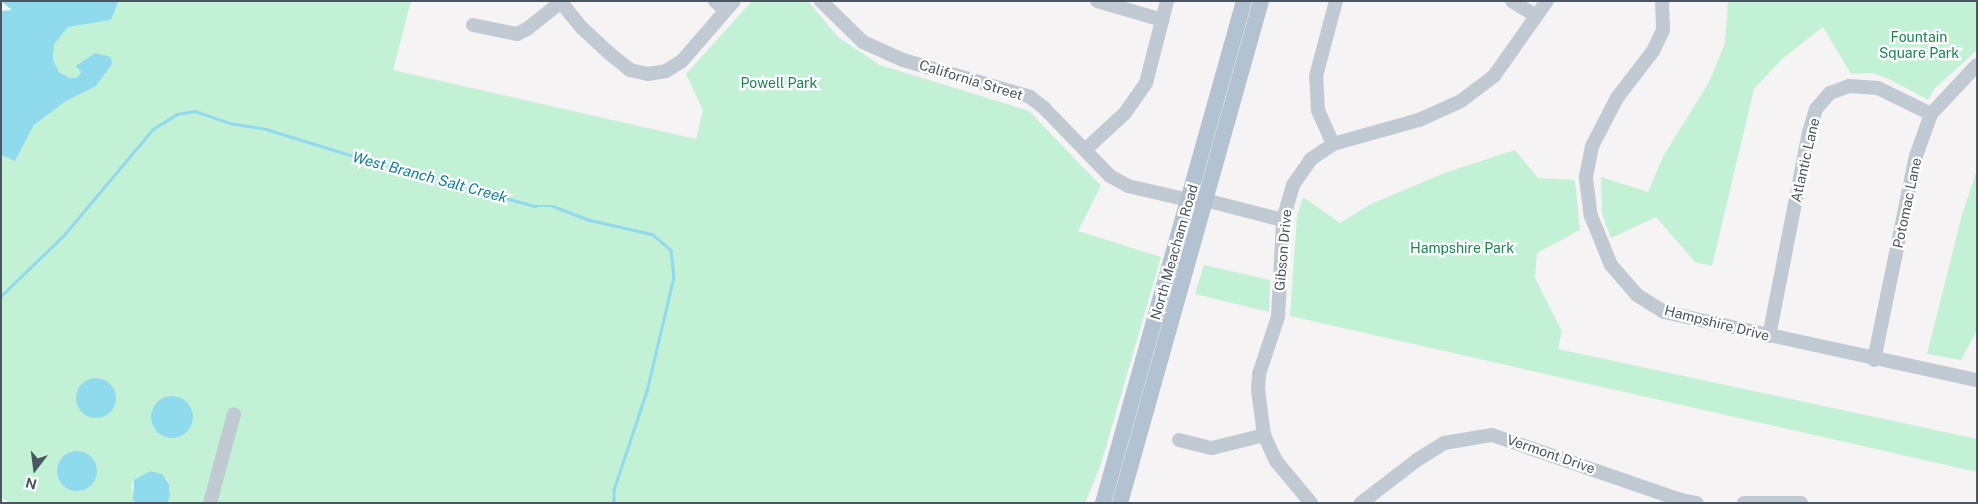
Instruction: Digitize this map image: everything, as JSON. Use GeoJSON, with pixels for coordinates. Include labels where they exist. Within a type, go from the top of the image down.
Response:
{"type":"FeatureCollection","features":[{"type":"Feature","properties":{"kind":"main road","name":"North Meacham Road"},"geometry":{"type":"LineString","coordinates":[[1120,503],[1197,200],[1244,1]]}},
{"type":"Feature","properties":{"kind":"main road","name":"North Meacham Road"},"geometry":{"type":"LineString","coordinates":[[1103,503],[1261,1]]}},
{"type":"Feature","properties":{"kind":"street","name":"California Street"},"geometry":{"type":"LineString","coordinates":[[820,1],[862,42],[903,60],[1030,97],[1086,149],[1110,176],[1128,186],[1283,220]]}},
{"type":"Feature","properties":{"kind":"street"},"geometry":{"type":"LineString","coordinates":[[1097,1],[1162,20]]}},
{"type":"Feature","properties":{"kind":"street"},"geometry":{"type":"LineString","coordinates":[[1086,149],[1125,113],[1146,84],[1168,1]]}},
{"type":"Feature","properties":{"kind":"street"},"geometry":{"type":"LineString","coordinates":[[1333,144],[1318,111],[1316,76],[1336,1]]}},
{"type":"Feature","properties":{"kind":"street"},"geometry":{"type":"LineString","coordinates":[[1512,1],[1536,16]]}},
{"type":"Feature","properties":{"kind":"street","name":"Gibson Drive"},"geometry":{"type":"LineString","coordinates":[[1311,503],[1276,461],[1264,435],[1258,390],[1259,374],[1278,317],[1283,220],[1293,185],[1311,159],[1333,144],[1419,120],[1462,101],[1494,76],[1547,1]]}},
{"type":"Feature","properties":{"kind":"street","name":"Hampshire Drive"},"geometry":{"type":"LineString","coordinates":[[1662,1],[1663,30],[1660,37],[1617,98],[1592,146],[1586,178],[1591,216],[1611,265],[1637,295],[1664,312],[1874,360],[1977,380]]}},
{"type":"Feature","properties":{"kind":"street"},"geometry":{"type":"LineString","coordinates":[[473,25],[517,34],[527,29],[560,2],[582,28],[630,70],[648,74],[666,71],[682,60],[725,4]]}},
{"type":"Feature","properties":{"kind":"street","name":"Potomac Lane"},"geometry":{"type":"LineString","coordinates":[[1874,360],[1916,156],[1931,114],[1977,66]]}},
{"type":"Feature","properties":{"kind":"street","name":"Atlantic Lane"},"geometry":{"type":"LineString","coordinates":[[1769,336],[1809,132],[1816,109],[1830,94],[1849,86],[1878,88],[1931,114]]}},
{"type":"Feature","properties":{"kind":"street"},"geometry":{"type":"LineString","coordinates":[[210,503],[234,414]]}},
{"type":"Feature","properties":{"kind":"street"},"geometry":{"type":"LineString","coordinates":[[1179,440],[1212,448],[1264,435]]}},
{"type":"Feature","properties":{"kind":"street","name":"Vermont Drive"},"geometry":{"type":"LineString","coordinates":[[1361,503],[1417,460],[1444,443],[1492,435],[1681,500],[1697,503]]}},
{"type":"Feature","properties":{"kind":"street"},"geometry":{"type":"LineString","coordinates":[[1744,503],[1801,503]]}},
{"type":"Feature","properties":{"kind":"green space","name":"Powell Park"},"geometry":{"type":"Polygon","coordinates":[[[118,1],[411,1],[393,70],[696,139],[703,110],[686,74],[752,1],[808,1],[838,37],[880,65],[1029,111],[1101,186],[1078,231],[1161,257],[1101,464],[1085,503],[167,503],[170,496],[169,483],[166,478],[150,471],[134,480],[131,485],[135,503],[12,503],[1,498],[1,155],[15,161],[34,125],[66,101],[96,86],[77,66],[81,72],[77,78],[70,79],[59,72],[53,60],[54,44],[68,27],[111,20],[118,1]],[[101,378],[89,379],[76,392],[108,414],[115,403],[112,385],[101,378]],[[181,398],[167,437],[180,436],[190,428],[191,408],[181,398]],[[75,451],[59,462],[63,485],[80,491],[86,489],[75,451]]]}},
{"type":"Feature","properties":{"kind":"green space","name":"Fountain Square Park"},"geometry":{"type":"Polygon","coordinates":[[[1728,1],[1977,1],[1977,50],[1935,88],[1928,100],[1889,79],[1873,73],[1851,74],[1823,27],[1782,59],[1754,89],[1712,266],[1695,262],[1656,217],[1611,238],[1602,214],[1601,177],[1648,192],[1664,155],[1709,82],[1725,43],[1728,1]]]}},
{"type":"Feature","properties":{"kind":"green space","name":"Hampshire Park"},"geometry":{"type":"Polygon","coordinates":[[[1515,150],[1538,178],[1575,180],[1580,230],[1537,253],[1535,278],[1562,331],[1558,349],[1977,439],[1977,472],[1290,316],[1297,216],[1303,197],[1340,223],[1371,204],[1447,172],[1515,150]]]}},
{"type":"Feature","properties":{"kind":"green space"},"geometry":{"type":"Polygon","coordinates":[[[1977,170],[1977,330],[1961,360],[1927,354],[1962,215],[1977,170]]]}},
{"type":"Feature","properties":{"kind":"green space"},"geometry":{"type":"Polygon","coordinates":[[[1204,265],[1270,280],[1269,312],[1195,294],[1204,265]]]}},
{"type":"Feature","properties":{"kind":"water"},"geometry":{"type":"Polygon","coordinates":[[[1,1],[118,2],[111,20],[68,27],[54,44],[53,60],[59,72],[70,78],[77,78],[81,72],[76,66],[95,53],[111,57],[112,64],[96,86],[66,101],[34,125],[15,161],[1,155],[1,11],[12,10],[1,1]]]}},
{"type":"Feature","properties":{"kind":"water"},"geometry":{"type":"Polygon","coordinates":[[[92,378],[100,378],[107,381],[113,387],[116,398],[113,409],[107,415],[100,418],[92,418],[85,415],[79,409],[76,402],[76,394],[79,387],[85,381],[92,378]]]}},
{"type":"Feature","properties":{"kind":"water"},"geometry":{"type":"Polygon","coordinates":[[[168,396],[176,396],[187,402],[193,417],[187,432],[176,438],[168,438],[157,432],[151,421],[151,413],[157,402],[168,396]]]}},
{"type":"Feature","properties":{"kind":"water"},"geometry":{"type":"Polygon","coordinates":[[[73,451],[81,451],[88,454],[94,460],[97,471],[94,482],[88,488],[81,491],[73,491],[66,488],[60,482],[57,475],[57,467],[60,460],[66,454],[73,451]]]}},
{"type":"Feature","properties":{"kind":"water"},"geometry":{"type":"Polygon","coordinates":[[[150,471],[162,474],[169,484],[170,496],[167,503],[135,503],[133,499],[134,480],[150,471]]]}},
{"type":"Feature","properties":{"kind":"waterway","name":"West Branch Salt Creek"},"geometry":{"type":"LineString","coordinates":[[1,296],[64,235],[153,129],[177,114],[195,111],[229,123],[266,129],[353,156],[535,206],[553,206],[590,220],[652,234],[671,250],[674,277],[647,391],[614,490],[614,503]]}}]}
